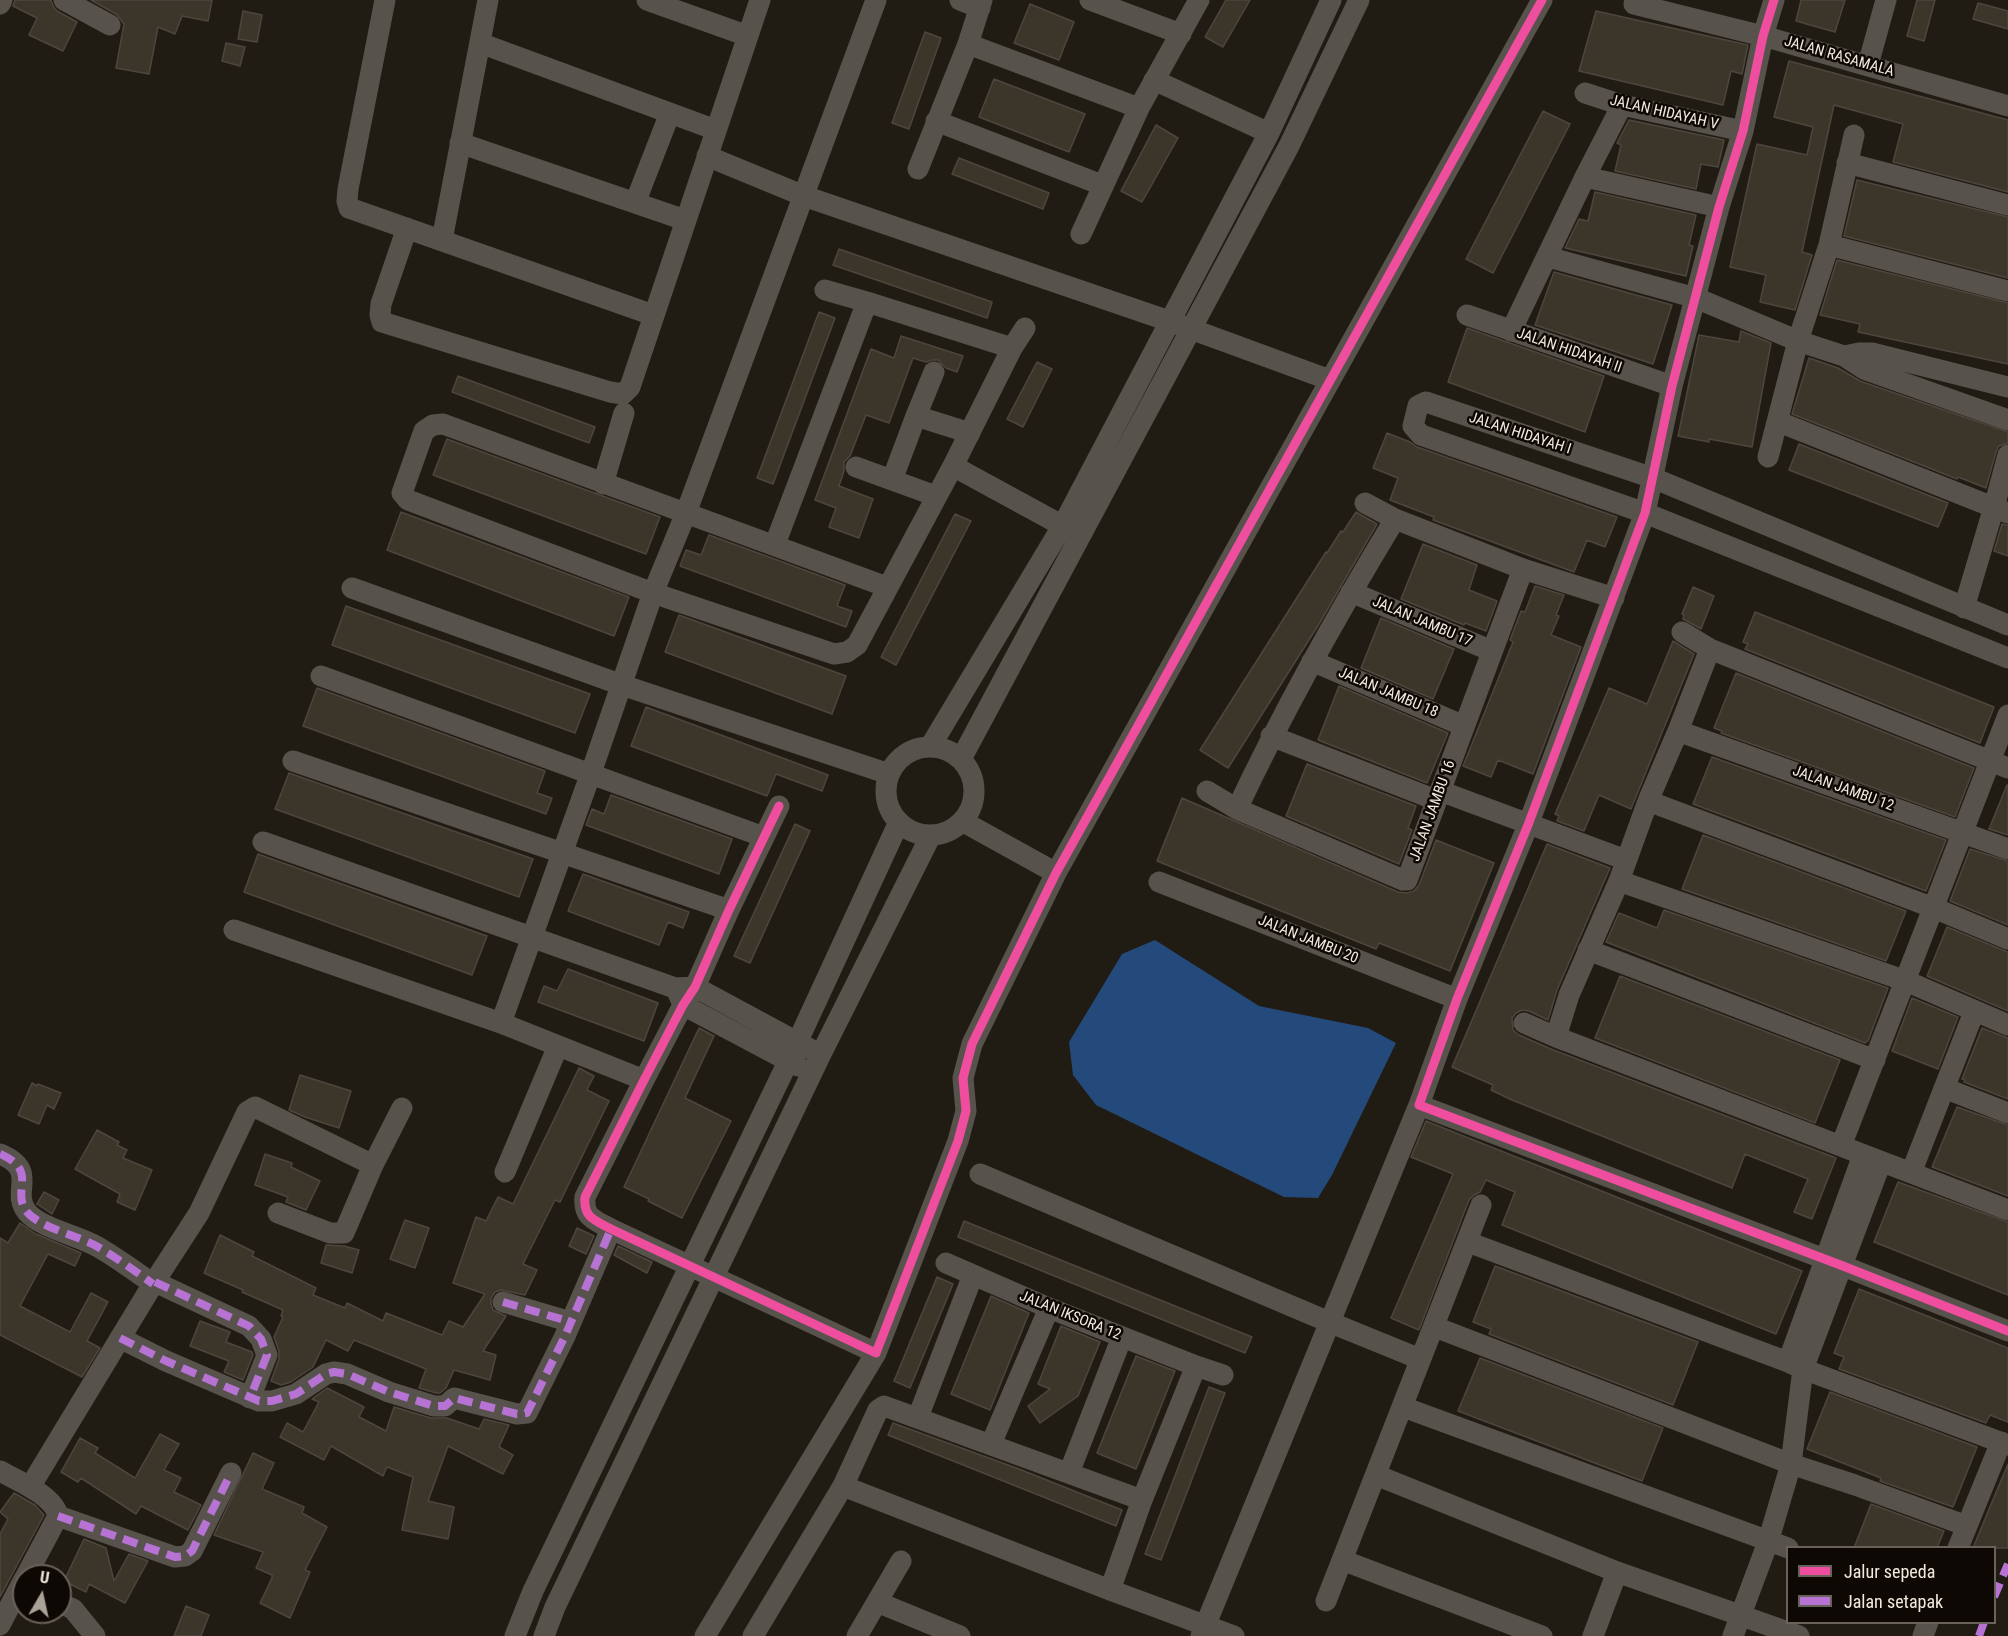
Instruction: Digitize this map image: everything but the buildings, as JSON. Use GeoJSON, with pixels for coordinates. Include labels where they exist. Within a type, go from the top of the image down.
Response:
{"type":"FeatureCollection","features":[{"type":"Feature","properties":{"kind":"street"},"geometry":{"type":"LineString","coordinates":[[64,0],[110,25]]}},
{"type":"Feature","properties":{"kind":"street"},"geometry":{"type":"LineString","coordinates":[[385,0],[347,201],[350,207],[653,315]]}},
{"type":"Feature","properties":{"kind":"street"},"geometry":{"type":"LineString","coordinates":[[442,240],[488,0]]}},
{"type":"Feature","properties":{"kind":"street"},"geometry":{"type":"LineString","coordinates":[[647,0],[748,36]]}},
{"type":"Feature","properties":{"kind":"street"},"geometry":{"type":"LineString","coordinates":[[407,228],[381,304],[382,322],[610,392],[623,394],[630,387],[760,0]]}},
{"type":"Feature","properties":{"kind":"street"},"geometry":{"type":"LineString","coordinates":[[501,1023],[653,593],[686,513],[876,0]]}},
{"type":"Feature","properties":{"kind":"street"},"geometry":{"type":"LineString","coordinates":[[1090,0],[1181,34]]}},
{"type":"Feature","properties":{"kind":"street"},"geometry":{"type":"LineString","coordinates":[[1081,234],[1138,108],[1199,0]]}},
{"type":"Feature","properties":{"kind":"street"},"geometry":{"type":"LineString","coordinates":[[961,759],[1072,531],[1169,321],[1269,133],[1331,0]]}},
{"type":"Feature","properties":{"kind":"street"},"geometry":{"type":"LineString","coordinates":[[930,747],[1072,531],[1192,330],[1289,146],[1359,0]]}},
{"type":"Feature","properties":{"kind":"street"},"geometry":{"type":"LineString","coordinates":[[705,1636],[876,1353],[958,1141],[966,1111],[963,1078],[972,1044],[1056,873],[1542,0]]}},
{"type":"Feature","properties":{"kind":"street"},"geometry":{"type":"LineString","coordinates":[[1203,1630],[1419,1106],[1457,999],[1528,825],[1645,513],[1672,386],[1719,207],[1743,131],[1763,36],[1774,0]]}},
{"type":"Feature","properties":{"kind":"street"},"geometry":{"type":"LineString","coordinates":[[1868,65],[1886,0]]}},
{"type":"Feature","properties":{"kind":"street"},"geometry":{"type":"LineString","coordinates":[[918,169],[968,44],[974,3]]}},
{"type":"Feature","properties":{"kind":"street","name":"JALAN RASAMALA"},"geometry":{"type":"LineString","coordinates":[[1634,4],[1679,6],[1763,36],[2008,106]]}},
{"type":"Feature","properties":{"kind":"street"},"geometry":{"type":"LineString","coordinates":[[480,43],[716,130]]}},
{"type":"Feature","properties":{"kind":"street"},"geometry":{"type":"LineString","coordinates":[[968,44],[1138,108]]}},
{"type":"Feature","properties":{"kind":"street"},"geometry":{"type":"LineString","coordinates":[[1154,80],[1269,133]]}},
{"type":"Feature","properties":{"kind":"street","name":"JALAN HIDAYAH V"},"geometry":{"type":"LineString","coordinates":[[1585,93],[1622,105],[1743,131]]}},
{"type":"Feature","properties":{"kind":"street"},"geometry":{"type":"LineString","coordinates":[[1512,331],[1622,105]]}},
{"type":"Feature","properties":{"kind":"street"},"geometry":{"type":"LineString","coordinates":[[635,203],[669,113]]}},
{"type":"Feature","properties":{"kind":"street"},"geometry":{"type":"LineString","coordinates":[[936,121],[1102,185]]}},
{"type":"Feature","properties":{"kind":"street"},"geometry":{"type":"LineString","coordinates":[[1768,458],[1798,341],[1829,245],[1854,135]]}},
{"type":"Feature","properties":{"kind":"street"},"geometry":{"type":"LineString","coordinates":[[460,143],[686,220]]}},
{"type":"Feature","properties":{"kind":"street"},"geometry":{"type":"LineString","coordinates":[[707,156],[804,196],[1169,321],[1330,380]]}},
{"type":"Feature","properties":{"kind":"street"},"geometry":{"type":"LineString","coordinates":[[1847,163],[2008,204]]}},
{"type":"Feature","properties":{"kind":"street"},"geometry":{"type":"LineString","coordinates":[[1585,177],[1719,207]]}},
{"type":"Feature","properties":{"kind":"street"},"geometry":{"type":"LineString","coordinates":[[1829,245],[2008,291]]}},
{"type":"Feature","properties":{"kind":"street"},"geometry":{"type":"LineString","coordinates":[[1548,257],[1696,298],[1798,341],[1844,356],[1864,369],[2008,420]]}},
{"type":"Feature","properties":{"kind":"street"},"geometry":{"type":"LineString","coordinates":[[825,290],[1012,348]]}},
{"type":"Feature","properties":{"kind":"street"},"geometry":{"type":"LineString","coordinates":[[775,544],[867,302]]}},
{"type":"Feature","properties":{"kind":"street","name":"JALAN HIDAYAH II"},"geometry":{"type":"LineString","coordinates":[[1467,315],[1672,386]]}},
{"type":"Feature","properties":{"kind":"street"},"geometry":{"type":"LineString","coordinates":[[887,587],[443,424],[433,425],[424,431],[402,493],[408,500],[653,593],[834,654],[847,652],[857,645],[953,466],[1012,348],[1025,328]]}},
{"type":"Feature","properties":{"kind":"street"},"geometry":{"type":"LineString","coordinates":[[1844,356],[1859,353],[1872,354],[2008,387]]}},
{"type":"Feature","properties":{"kind":"street"},"geometry":{"type":"LineString","coordinates":[[892,480],[934,372]]}},
{"type":"Feature","properties":{"kind":"street","name":"JALAN HIDAYAH I"},"geometry":{"type":"LineString","coordinates":[[1645,513],[1421,435],[1413,426],[1418,406],[1426,402],[1653,478]]}},
{"type":"Feature","properties":{"kind":"street"},"geometry":{"type":"LineString","coordinates":[[603,484],[624,413]]}},
{"type":"Feature","properties":{"kind":"street"},"geometry":{"type":"LineString","coordinates":[[916,416],[970,433]]}},
{"type":"Feature","properties":{"kind":"street"},"geometry":{"type":"LineString","coordinates":[[1779,422],[2001,510]]}},
{"type":"Feature","properties":{"kind":"street"},"geometry":{"type":"LineString","coordinates":[[1964,608],[2001,510],[2008,455]]}},
{"type":"Feature","properties":{"kind":"street"},"geometry":{"type":"LineString","coordinates":[[953,466],[1072,531]]}},
{"type":"Feature","properties":{"kind":"street"},"geometry":{"type":"LineString","coordinates":[[856,467],[936,496]]}},
{"type":"Feature","properties":{"kind":"street"},"geometry":{"type":"LineString","coordinates":[[1653,478],[2008,626]]}},
{"type":"Feature","properties":{"kind":"street"},"geometry":{"type":"LineString","coordinates":[[1365,503],[1395,519],[1523,569],[1614,598]]}},
{"type":"Feature","properties":{"kind":"street"},"geometry":{"type":"LineString","coordinates":[[1645,513],[2008,658]]}},
{"type":"Feature","properties":{"kind":"street"},"geometry":{"type":"LineString","coordinates":[[1237,809],[1271,736],[1351,592],[1395,519]]}},
{"type":"Feature","properties":{"kind":"street","name":"JALAN JAMBU 16"},"geometry":{"type":"LineString","coordinates":[[1207,791],[1237,809],[1407,880],[1523,569]]}},
{"type":"Feature","properties":{"kind":"street"},"geometry":{"type":"LineString","coordinates":[[352,588],[622,685],[889,774]]}},
{"type":"Feature","properties":{"kind":"street","name":"JALAN JAMBU 17"},"geometry":{"type":"LineString","coordinates":[[1351,592],[1492,651]]}},
{"type":"Feature","properties":{"kind":"street"},"geometry":{"type":"LineString","coordinates":[[1682,632],[1710,649],[1999,765]]}},
{"type":"Feature","properties":{"kind":"street"},"geometry":{"type":"LineString","coordinates":[[1556,1037],[1569,995],[1619,881],[1648,801],[1710,649]]}},
{"type":"Feature","properties":{"kind":"street","name":"JALAN JAMBU 18"},"geometry":{"type":"LineString","coordinates":[[1312,661],[1464,726]]}},
{"type":"Feature","properties":{"kind":"street"},"geometry":{"type":"LineString","coordinates":[[321,676],[764,837]]}},
{"type":"Feature","properties":{"kind":"street"},"geometry":{"type":"LineString","coordinates":[[1841,1146],[1963,832],[1999,765],[2008,715]]}},
{"type":"Feature","properties":{"kind":"street","name":"JALAN JAMBU 12"},"geometry":{"type":"LineString","coordinates":[[1678,731],[2008,849]]}},
{"type":"Feature","properties":{"kind":"street"},"geometry":{"type":"LineString","coordinates":[[1271,736],[1626,860]]}},
{"type":"Feature","properties":{"kind":"street"},"geometry":{"type":"LineString","coordinates":[[930,747],[947,750],[961,759],[971,774],[975,790],[971,807],[962,821],[948,831],[931,835],[914,831],[899,822],[890,808],[886,791],[889,774],[899,760],[913,750],[930,747]]}},
{"type":"Feature","properties":{"kind":"street"},"geometry":{"type":"LineString","coordinates":[[293,760],[729,910]]}},
{"type":"Feature","properties":{"kind":"street"},"geometry":{"type":"LineString","coordinates":[[1648,801],[1934,908],[2008,939]]}},
{"type":"Feature","properties":{"kind":"street"},"geometry":{"type":"LineString","coordinates":[[779,806],[729,910],[684,993],[644,1080],[585,1197],[584,1208],[591,1218],[610,1229],[876,1353]]}},
{"type":"Feature","properties":{"kind":"street"},"geometry":{"type":"LineString","coordinates":[[962,821],[1056,873]]}},
{"type":"Feature","properties":{"kind":"street"},"geometry":{"type":"LineString","coordinates":[[515,1636],[533,1591],[792,1052],[899,822]]}},
{"type":"Feature","properties":{"kind":"street"},"geometry":{"type":"LineString","coordinates":[[544,1636],[555,1607],[821,1054],[931,835]]}},
{"type":"Feature","properties":{"kind":"street"},"geometry":{"type":"LineString","coordinates":[[263,842],[531,936],[684,993],[792,1052],[813,1074]]}},
{"type":"Feature","properties":{"kind":"street"},"geometry":{"type":"LineString","coordinates":[[1619,881],[1906,981],[2008,1025]]}},
{"type":"Feature","properties":{"kind":"street","name":"JALAN JAMBU 20"},"geometry":{"type":"LineString","coordinates":[[1159,882],[1457,999]]}},
{"type":"Feature","properties":{"kind":"street"},"geometry":{"type":"LineString","coordinates":[[234,930],[501,1023],[644,1080]]}},
{"type":"Feature","properties":{"kind":"street"},"geometry":{"type":"LineString","coordinates":[[1588,951],[1875,1060]]}},
{"type":"Feature","properties":{"kind":"street"},"geometry":{"type":"LineString","coordinates":[[1911,1173],[1974,1012]]}},
{"type":"Feature","properties":{"kind":"street"},"geometry":{"type":"LineString","coordinates":[[1524,1023],[2008,1210]]}},
{"type":"Feature","properties":{"kind":"street"},"geometry":{"type":"LineString","coordinates":[[505,1172],[558,1046]]}},
{"type":"Feature","properties":{"kind":"street"},"geometry":{"type":"LineString","coordinates":[[792,1052],[821,1054]]}},
{"type":"Feature","properties":{"kind":"street"},"geometry":{"type":"LineString","coordinates":[[1944,1088],[2008,1113]]}},
{"type":"Feature","properties":{"kind":"street"},"geometry":{"type":"LineString","coordinates":[[1419,1106],[2008,1331]]}},
{"type":"Feature","properties":{"kind":"street"},"geometry":{"type":"LineString","coordinates":[[30,1487],[199,1213],[247,1112],[255,1107],[373,1165]]}},
{"type":"Feature","properties":{"kind":"street"},"geometry":{"type":"LineString","coordinates":[[278,1213],[330,1233],[344,1233],[373,1165],[402,1108]]}},
{"type":"Feature","properties":{"kind":"street"},"geometry":{"type":"LineString","coordinates":[[0,1154],[14,1160],[21,1172],[22,1201],[28,1214],[38,1221],[97,1246],[154,1283],[236,1319],[254,1331],[261,1339],[267,1355],[250,1398]]}},
{"type":"Feature","properties":{"kind":"street"},"geometry":{"type":"LineString","coordinates":[[1737,1626],[1778,1545],[1791,1464],[1796,1366],[1872,1159]]}},
{"type":"Feature","properties":{"kind":"street"},"geometry":{"type":"LineString","coordinates":[[980,1174],[1420,1359]]}},
{"type":"Feature","properties":{"kind":"street"},"geometry":{"type":"LineString","coordinates":[[1326,1602],[1481,1205]]}},
{"type":"Feature","properties":{"kind":"street"},"geometry":{"type":"LineString","coordinates":[[120,1338],[166,1361],[259,1401],[272,1401],[296,1394],[326,1374],[334,1372],[347,1374],[389,1392],[434,1406],[445,1406],[454,1398],[517,1414],[527,1413],[571,1322],[610,1229]]}},
{"type":"Feature","properties":{"kind":"street"},"geometry":{"type":"LineString","coordinates":[[1468,1242],[2004,1443],[1959,1546]]}},
{"type":"Feature","properties":{"kind":"street","name":"JALAN IKSORA 12"},"geometry":{"type":"LineString","coordinates":[[946,1263],[1048,1308],[1223,1375]]}},
{"type":"Feature","properties":{"kind":"street"},"geometry":{"type":"LineString","coordinates":[[918,1417],[973,1275]]}},
{"type":"Feature","properties":{"kind":"street"},"geometry":{"type":"LineString","coordinates":[[503,1302],[571,1322]]}},
{"type":"Feature","properties":{"kind":"street"},"geometry":{"type":"LineString","coordinates":[[991,1444],[1048,1308]]}},
{"type":"Feature","properties":{"kind":"street"},"geometry":{"type":"LineString","coordinates":[[1435,1327],[1791,1464],[1967,1527]]}},
{"type":"Feature","properties":{"kind":"street"},"geometry":{"type":"LineString","coordinates":[[1069,1473],[1122,1337]]}},
{"type":"Feature","properties":{"kind":"street"},"geometry":{"type":"LineString","coordinates":[[1110,1590],[1142,1500],[1196,1366]]}},
{"type":"Feature","properties":{"kind":"street"},"geometry":{"type":"LineString","coordinates":[[753,1636],[843,1486],[878,1410],[884,1406],[1142,1500]]}},
{"type":"Feature","properties":{"kind":"street"},"geometry":{"type":"LineString","coordinates":[[1403,1407],[1778,1545]]}},
{"type":"Feature","properties":{"kind":"street"},"geometry":{"type":"LineString","coordinates":[[0,1471],[30,1487],[56,1508],[58,1516],[33,1564]]}},
{"type":"Feature","properties":{"kind":"street"},"geometry":{"type":"LineString","coordinates":[[58,1516],[175,1557],[185,1556],[192,1551],[231,1473]]}},
{"type":"Feature","properties":{"kind":"street"},"geometry":{"type":"LineString","coordinates":[[1376,1476],[1617,1572],[1737,1626],[1799,1636]]}},
{"type":"Feature","properties":{"kind":"street"},"geometry":{"type":"LineString","coordinates":[[843,1486],[1110,1590],[1203,1630],[1234,1636]]}},
{"type":"Feature","properties":{"kind":"street"},"geometry":{"type":"LineString","coordinates":[[1342,1560],[1542,1636]]}},
{"type":"Feature","properties":{"kind":"street"},"geometry":{"type":"LineString","coordinates":[[857,1636],[901,1561]]}},
{"type":"Feature","properties":{"kind":"street"},"geometry":{"type":"LineString","coordinates":[[1593,1636],[1617,1572]]}},
{"type":"Feature","properties":{"kind":"street"},"geometry":{"type":"LineString","coordinates":[[1,1619],[12,1601]]}},
{"type":"Feature","properties":{"kind":"street"},"geometry":{"type":"LineString","coordinates":[[877,1602],[960,1636]]}},
{"type":"Feature","properties":{"kind":"street"},"geometry":{"type":"LineString","coordinates":[[72,1609],[95,1636]]}},
{"type":"Feature","properties":{"kind":"water"},"geometry":{"type":"Polygon","coordinates":[[[1155,940],[1259,1006],[1368,1028],[1396,1043],[1332,1175],[1318,1198],[1284,1197],[1096,1105],[1073,1075],[1069,1042],[1122,954],[1155,940]]]}},
{"type":"Feature","properties":{"kind":"marked path"},"geometry":{"type":"LineString","coordinates":[[0,1154],[19,1167],[22,1174],[23,1204],[33,1218],[98,1247],[153,1284]]}},
{"type":"Feature","properties":{"kind":"marked path"},"geometry":{"type":"LineString","coordinates":[[120,1338],[166,1361],[259,1401],[272,1401],[296,1394],[326,1374],[334,1372],[347,1374],[389,1392],[434,1406],[445,1406],[454,1398],[517,1414],[527,1413],[565,1336],[611,1229]]}},
{"type":"Feature","properties":{"kind":"marked path"},"geometry":{"type":"LineString","coordinates":[[155,1282],[249,1326],[261,1339],[267,1355],[250,1398]]}},
{"type":"Feature","properties":{"kind":"marked path"},"geometry":{"type":"LineString","coordinates":[[503,1302],[571,1322]]}},
{"type":"Feature","properties":{"kind":"marked path"},"geometry":{"type":"LineString","coordinates":[[58,1516],[175,1557],[185,1556],[192,1551],[231,1473]]}},
{"type":"Feature","properties":{"kind":"marked path"},"geometry":{"type":"LineString","coordinates":[[1996,1592],[2008,1564]]}},
{"type":"Feature","properties":{"kind":"marked path"},"geometry":{"type":"LineString","coordinates":[[1979,1636],[1983,1624]]}},
{"type":"Feature","properties":{"kind":"cycle path"},"geometry":{"type":"LineString","coordinates":[[779,806],[695,987],[683,1005],[585,1197],[586,1210],[591,1218],[611,1229],[876,1353],[958,1141],[966,1111],[963,1078],[972,1044],[1056,873],[1542,0]]}},
{"type":"Feature","properties":{"kind":"cycle path"},"geometry":{"type":"LineString","coordinates":[[1774,0],[1763,36],[1743,131],[1719,207],[1672,386],[1645,513],[1528,825],[1457,999],[1419,1105],[2008,1331]]}}]}
